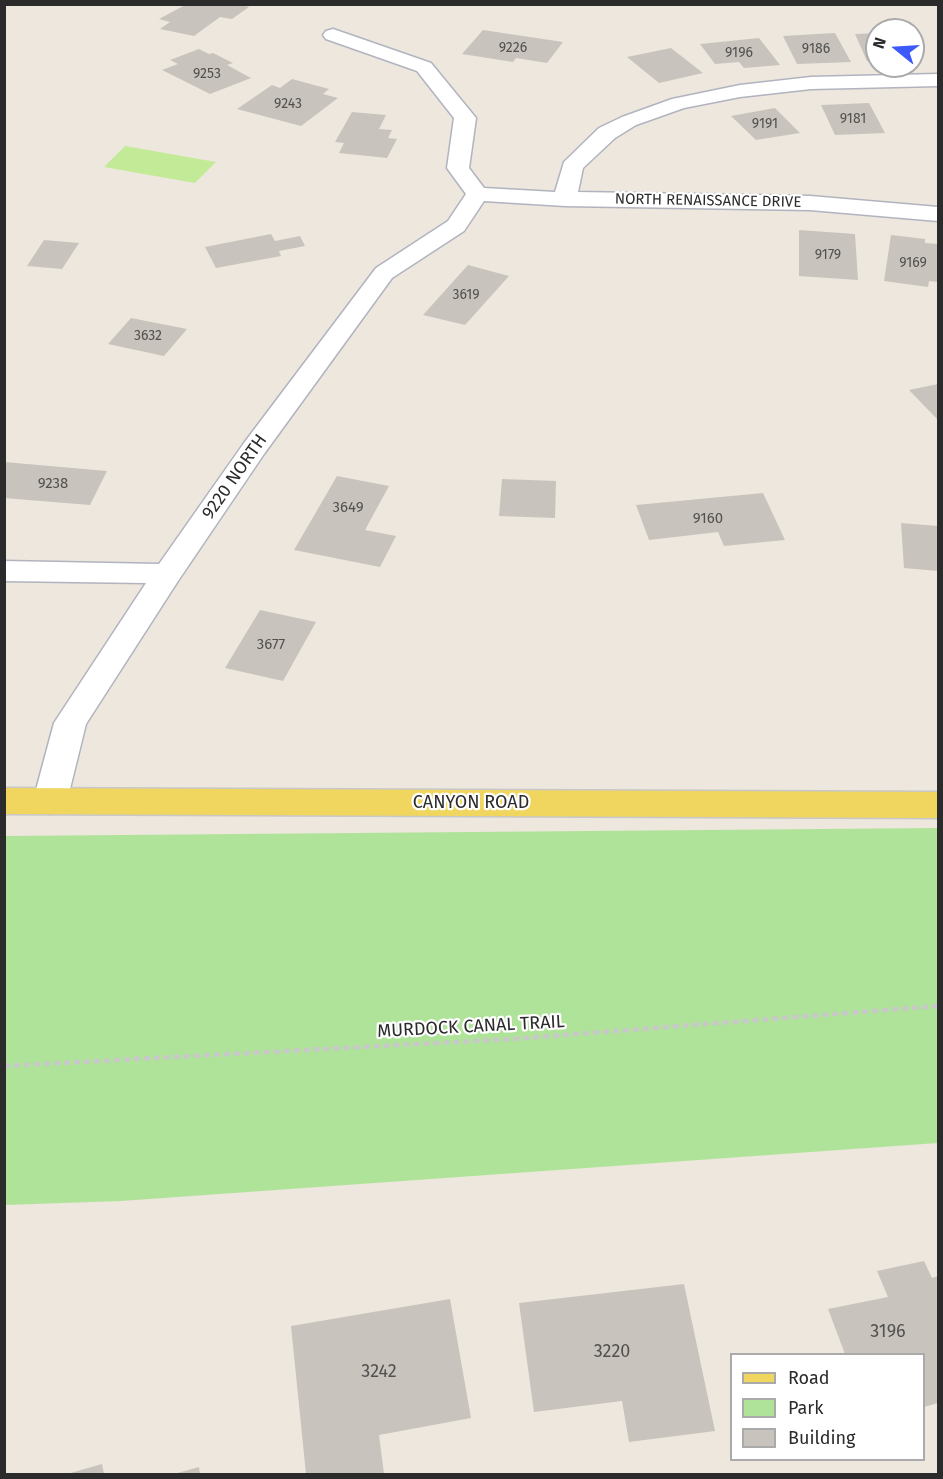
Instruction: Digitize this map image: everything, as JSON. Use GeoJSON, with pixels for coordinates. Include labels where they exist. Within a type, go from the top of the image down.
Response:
{"type":"FeatureCollection","features":[{"type":"Feature","properties":{"kind":"main road","name":"CANYON ROAD"},"geometry":{"type":"LineString","coordinates":[[4,801],[939,805]]}},
{"type":"Feature","properties":{"kind":"street"},"geometry":{"type":"LineString","coordinates":[[333,35],[424,67],[465,118],[458,168],[477,194]]}},
{"type":"Feature","properties":{"kind":"street"},"geometry":{"type":"LineString","coordinates":[[565,198],[572,167],[587,150],[607,134],[629,121],[679,103],[774,86],[850,81],[939,80]]}},
{"type":"Feature","properties":{"kind":"street","name":"NORTH RENAISSANCE DRIVE"},"geometry":{"type":"LineString","coordinates":[[477,194],[565,198],[810,202],[939,214]]}},
{"type":"Feature","properties":{"kind":"street","name":"9220 NORTH"},"geometry":{"type":"LineString","coordinates":[[50,801],[70,723],[167,574],[254,450],[384,273],[456,225],[477,194]]}},
{"type":"Feature","properties":{"kind":"street"},"geometry":{"type":"LineString","coordinates":[[4,571],[167,574]]}},
{"type":"Feature","properties":{"kind":"path","name":"MURDOCK CANAL TRAIL"},"geometry":{"type":"LineString","coordinates":[[4,1066],[513,1039],[939,1006]]}},
{"type":"Feature","properties":{"kind":"green space"},"geometry":{"type":"Polygon","coordinates":[[[125,146],[216,162],[195,183],[104,167],[125,146]]]}},
{"type":"Feature","properties":{"kind":"green space"},"geometry":{"type":"Polygon","coordinates":[[[938,828],[938,1143],[121,1201],[5,1205],[5,836],[938,828]]]}},
{"type":"Feature","properties":{"kind":"building"},"geometry":{"type":"Polygon","coordinates":[[[187,4],[238,4],[249,7],[232,19],[220,17],[194,36],[160,29],[170,22],[159,19],[187,4]]]}},
{"type":"Feature","properties":{"kind":"building"},"geometry":{"type":"Polygon","coordinates":[[[483,30],[563,42],[547,63],[516,58],[513,62],[462,54],[483,30]]]}},
{"type":"Feature","properties":{"kind":"building"},"geometry":{"type":"Polygon","coordinates":[[[835,33],[851,62],[797,64],[783,36],[835,33]]]}},
{"type":"Feature","properties":{"kind":"building"},"geometry":{"type":"Polygon","coordinates":[[[855,34],[865,34],[865,56],[855,34]]]}},
{"type":"Feature","properties":{"kind":"building"},"geometry":{"type":"Polygon","coordinates":[[[759,38],[780,65],[744,68],[739,62],[715,64],[700,44],[759,38]]]}},
{"type":"Feature","properties":{"kind":"building"},"geometry":{"type":"Polygon","coordinates":[[[671,48],[703,73],[659,83],[627,57],[671,48]]]}},
{"type":"Feature","properties":{"kind":"building"},"geometry":{"type":"Polygon","coordinates":[[[199,49],[233,63],[227,65],[251,78],[210,94],[162,70],[178,64],[170,60],[199,49]]]}},
{"type":"Feature","properties":{"kind":"building"},"geometry":{"type":"Polygon","coordinates":[[[292,79],[329,89],[323,94],[338,98],[301,126],[237,109],[272,85],[280,88],[292,79]]]}},
{"type":"Feature","properties":{"kind":"building"},"geometry":{"type":"Polygon","coordinates":[[[869,103],[885,133],[835,135],[821,105],[869,103]]]}},
{"type":"Feature","properties":{"kind":"building"},"geometry":{"type":"Polygon","coordinates":[[[775,108],[800,133],[756,140],[731,116],[775,108]]]}},
{"type":"Feature","properties":{"kind":"building"},"geometry":{"type":"Polygon","coordinates":[[[352,112],[386,115],[379,129],[392,130],[388,138],[397,139],[387,158],[339,153],[344,143],[335,142],[352,112]]]}},
{"type":"Feature","properties":{"kind":"building"},"geometry":{"type":"Polygon","coordinates":[[[799,230],[855,234],[858,280],[799,276],[799,230]]]}},
{"type":"Feature","properties":{"kind":"building"},"geometry":{"type":"Polygon","coordinates":[[[271,234],[275,241],[300,236],[305,246],[279,251],[281,256],[216,268],[205,247],[271,234]]]}},
{"type":"Feature","properties":{"kind":"building"},"geometry":{"type":"Polygon","coordinates":[[[891,235],[925,239],[925,243],[938,244],[938,282],[929,281],[928,287],[884,281],[891,235]]]}},
{"type":"Feature","properties":{"kind":"building"},"geometry":{"type":"Polygon","coordinates":[[[44,240],[79,243],[62,269],[27,266],[44,240]]]}},
{"type":"Feature","properties":{"kind":"building"},"geometry":{"type":"Polygon","coordinates":[[[468,265],[509,276],[465,325],[423,315],[468,265]]]}},
{"type":"Feature","properties":{"kind":"building"},"geometry":{"type":"Polygon","coordinates":[[[131,318],[187,329],[164,356],[108,344],[131,318]]]}},
{"type":"Feature","properties":{"kind":"building"},"geometry":{"type":"Polygon","coordinates":[[[938,384],[938,420],[909,390],[938,384]]]}},
{"type":"Feature","properties":{"kind":"building"},"geometry":{"type":"Polygon","coordinates":[[[4,462],[107,471],[90,505],[4,498],[4,462]]]}},
{"type":"Feature","properties":{"kind":"building"},"geometry":{"type":"Polygon","coordinates":[[[337,476],[389,486],[365,530],[396,536],[380,567],[294,550],[337,476]]]}},
{"type":"Feature","properties":{"kind":"building"},"geometry":{"type":"Polygon","coordinates":[[[502,479],[556,481],[555,518],[499,516],[502,479]]]}},
{"type":"Feature","properties":{"kind":"building"},"geometry":{"type":"Polygon","coordinates":[[[763,493],[785,540],[724,546],[718,532],[649,540],[636,505],[763,493]]]}},
{"type":"Feature","properties":{"kind":"building"},"geometry":{"type":"Polygon","coordinates":[[[901,523],[938,526],[938,571],[904,568],[901,523]]]}},
{"type":"Feature","properties":{"kind":"building"},"geometry":{"type":"Polygon","coordinates":[[[260,610],[316,622],[283,681],[225,668],[260,610]]]}},
{"type":"Feature","properties":{"kind":"building"},"geometry":{"type":"Polygon","coordinates":[[[924,1261],[932,1278],[938,1276],[938,1403],[925,1407],[925,1353],[845,1353],[828,1309],[888,1297],[877,1271],[924,1261]]]}},
{"type":"Feature","properties":{"kind":"building"},"geometry":{"type":"Polygon","coordinates":[[[684,1284],[715,1431],[629,1442],[622,1401],[534,1412],[519,1303],[684,1284]]]}},
{"type":"Feature","properties":{"kind":"building"},"geometry":{"type":"Polygon","coordinates":[[[450,1299],[471,1418],[379,1435],[384,1474],[306,1474],[291,1326],[450,1299]]]}},
{"type":"Feature","properties":{"kind":"building"},"geometry":{"type":"Polygon","coordinates":[[[102,1464],[104,1474],[67,1474],[102,1464]]]}},
{"type":"Feature","properties":{"kind":"building"},"geometry":{"type":"Polygon","coordinates":[[[199,1467],[200,1474],[174,1474],[199,1467]]]}}]}
